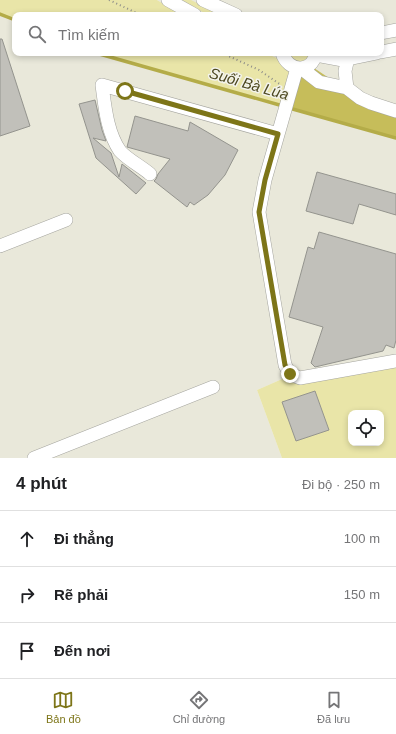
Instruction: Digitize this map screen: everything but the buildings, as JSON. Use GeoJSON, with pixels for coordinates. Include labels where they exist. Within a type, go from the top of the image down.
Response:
{"type":"FeatureCollection","features":[{"type":"Feature","properties":{"kind":"street"},"geometry":{"type":"LineString","coordinates":[[168,0],[190,12]]}},
{"type":"Feature","properties":{"kind":"street"},"geometry":{"type":"LineString","coordinates":[[203,0],[229,12]]}},
{"type":"Feature","properties":{"kind":"street"},"geometry":{"type":"LineString","coordinates":[[384,32],[396,30]]}},
{"type":"Feature","properties":{"kind":"street"},"geometry":{"type":"LineString","coordinates":[[384,51],[396,49]]}},
{"type":"Feature","properties":{"kind":"street"},"geometry":{"type":"LineString","coordinates":[[284,56],[287,63],[299,68],[319,82],[347,88],[360,98],[396,111]]}},
{"type":"Feature","properties":{"kind":"street"},"geometry":{"type":"LineString","coordinates":[[299,68],[309,66],[315,56]]}},
{"type":"Feature","properties":{"kind":"street"},"geometry":{"type":"LineString","coordinates":[[325,56],[343,60],[360,56]]}},
{"type":"Feature","properties":{"kind":"street"},"geometry":{"type":"LineString","coordinates":[[347,88],[345,71],[348,58]]}},
{"type":"Feature","properties":{"kind":"street"},"geometry":{"type":"LineString","coordinates":[[299,68],[289,92],[265,180],[259,212],[285,365],[290,374],[300,378],[396,361]]}},
{"type":"Feature","properties":{"kind":"street"},"geometry":{"type":"LineString","coordinates":[[150,174],[121,152],[113,138],[105,111],[102,85],[278,134]]}},
{"type":"Feature","properties":{"kind":"street"},"geometry":{"type":"LineString","coordinates":[[0,246],[66,220]]}},
{"type":"Feature","properties":{"kind":"street"},"geometry":{"type":"LineString","coordinates":[[34,458],[213,387]]}},
{"type":"Feature","properties":{"kind":"path"},"geometry":{"type":"LineString","coordinates":[[109,0],[135,12]]}},
{"type":"Feature","properties":{"kind":"path"},"geometry":{"type":"LineString","coordinates":[[229,56],[259,70],[289,92]]}},
{"type":"Feature","properties":{"kind":"shaded area"},"geometry":{"type":"Polygon","coordinates":[[[0,0],[157,0],[177,12],[12,12],[12,19],[0,14],[0,0]]]}},
{"type":"Feature","properties":{"kind":"shaded area"},"geometry":{"type":"Polygon","coordinates":[[[157,0],[396,0],[396,359],[301,376],[292,372],[258,200],[289,376],[257,390],[282,458],[0,458],[0,14],[12,19],[12,56],[107,56],[283,106],[287,71],[277,58],[272,56],[384,56],[384,12],[177,12],[157,0]]]}},
{"type":"Feature","properties":{"kind":"shaded area"},"geometry":{"type":"Polygon","coordinates":[[[181,0],[191,0],[215,12],[203,12],[181,0]]]}},
{"type":"Feature","properties":{"kind":"shaded area"},"geometry":{"type":"Polygon","coordinates":[[[107,56],[272,56],[277,58],[282,66],[293,73],[283,106],[107,56]]]}},
{"type":"Feature","properties":{"kind":"shaded area"},"geometry":{"type":"Polygon","coordinates":[[[290,56],[309,56],[303,61],[294,61],[290,56]]]}},
{"type":"Feature","properties":{"kind":"shaded area"},"geometry":{"type":"Polygon","coordinates":[[[314,68],[335,82],[396,115],[396,138],[288,108],[297,74],[314,68]]]}},
{"type":"Feature","properties":{"kind":"shaded area"},"geometry":{"type":"Polygon","coordinates":[[[396,364],[396,458],[282,458],[257,390],[289,376],[396,364]]]}},
{"type":"Feature","properties":{"kind":"waterway","name":"Suối Bà Lúa"},"geometry":{"type":"LineString","coordinates":[[0,14],[12,19]]}},
{"type":"Feature","properties":{"kind":"waterway","name":"Suối Bà Lúa"},"geometry":{"type":"LineString","coordinates":[[107,56],[283,106]]}},
{"type":"Feature","properties":{"kind":"waterway","name":"Suối Bà Lúa"},"geometry":{"type":"LineString","coordinates":[[289,108],[396,138]]}},
{"type":"Feature","properties":{"kind":"route"},"geometry":{"type":"LineString","coordinates":[[125,91],[278,134],[265,180],[259,212],[285,365],[290,374]]}}]}
